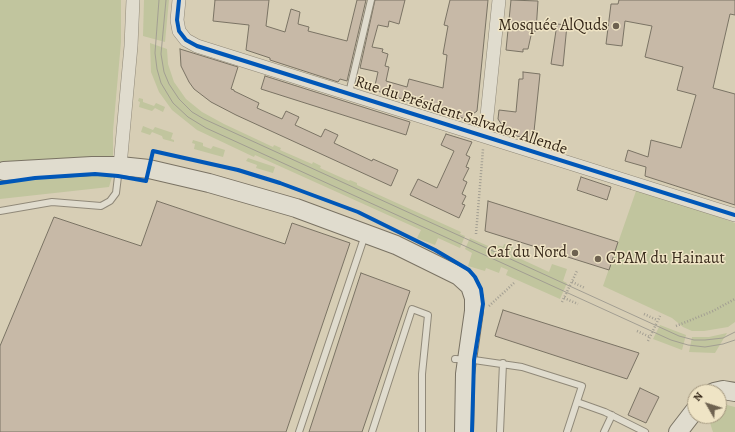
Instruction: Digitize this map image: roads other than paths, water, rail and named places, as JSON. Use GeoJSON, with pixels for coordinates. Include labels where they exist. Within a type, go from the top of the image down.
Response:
{"type":"FeatureCollection","features":[{"type":"Feature","properties":{"kind":"main road"},"geometry":{"type":"LineString","coordinates":[[2,172],[92,166],[140,156],[197,169],[264,187],[331,210],[366,231],[445,269],[458,287],[462,302],[461,359],[464,385],[464,432]]}},
{"type":"Feature","properties":{"kind":"main road"},"geometry":{"type":"LineString","coordinates":[[452,432],[452,387],[461,359]]}},
{"type":"Feature","properties":{"kind":"main road"},"geometry":{"type":"LineString","coordinates":[[727,387],[735,380]]}},
{"type":"Feature","properties":{"kind":"main road"},"geometry":{"type":"LineString","coordinates":[[678,432],[687,420]]}},
{"type":"Feature","properties":{"kind":"street"},"geometry":{"type":"LineString","coordinates":[[120,160],[131,46],[133,0]]}},
{"type":"Feature","properties":{"kind":"street","name":"Rue du Président Salvador Allende"},"geometry":{"type":"LineString","coordinates":[[179,0],[177,20],[178,26],[186,40],[197,46],[735,215]]}},
{"type":"Feature","properties":{"kind":"street"},"geometry":{"type":"LineString","coordinates":[[484,135],[499,0]]}},
{"type":"Feature","properties":{"kind":"lane"},"geometry":{"type":"LineString","coordinates":[[349,93],[371,0]]}},
{"type":"Feature","properties":{"kind":"lane"},"geometry":{"type":"LineString","coordinates":[[0,211],[52,202],[101,206],[110,201],[116,193],[120,160]]}},
{"type":"Feature","properties":{"kind":"lane"},"geometry":{"type":"LineString","coordinates":[[299,432],[366,231]]}},
{"type":"Feature","properties":{"kind":"lane"},"geometry":{"type":"LineString","coordinates":[[372,432],[412,310],[428,315],[422,374],[422,432]]}},
{"type":"Feature","properties":{"kind":"lane"},"geometry":{"type":"LineString","coordinates":[[461,359],[502,363],[522,367],[582,386],[567,432]]}},
{"type":"Feature","properties":{"kind":"lane"},"geometry":{"type":"LineString","coordinates":[[500,432],[502,363]]}},
{"type":"Feature","properties":{"kind":"lane"},"geometry":{"type":"LineString","coordinates":[[577,402],[612,415],[645,432]]}},
{"type":"Feature","properties":{"kind":"lane"},"geometry":{"type":"LineString","coordinates":[[604,432],[612,415]]}},
{"type":"Feature","properties":{"kind":"tram line"},"geometry":{"type":"LineString","coordinates":[[159,0],[155,53],[161,83],[173,103],[188,117],[206,128],[671,340],[688,345],[705,347],[735,340]]}},
{"type":"Feature","properties":{"kind":"tram line"},"geometry":{"type":"LineString","coordinates":[[166,0],[161,54],[164,72],[169,84],[179,99],[192,112],[204,119],[679,336],[694,340],[705,340],[723,338],[735,332]]}},
{"type":"Feature","properties":{"kind":"place","name":"Mosquée AlQuds"},"geometry":{"type":"Point","coordinates":[616,26]}},
{"type":"Feature","properties":{"kind":"place","name":"Caf du Nord"},"geometry":{"type":"Point","coordinates":[575,253]}},
{"type":"Feature","properties":{"kind":"place","name":"CPAM du Hainaut"},"geometry":{"type":"Point","coordinates":[598,259]}}]}
